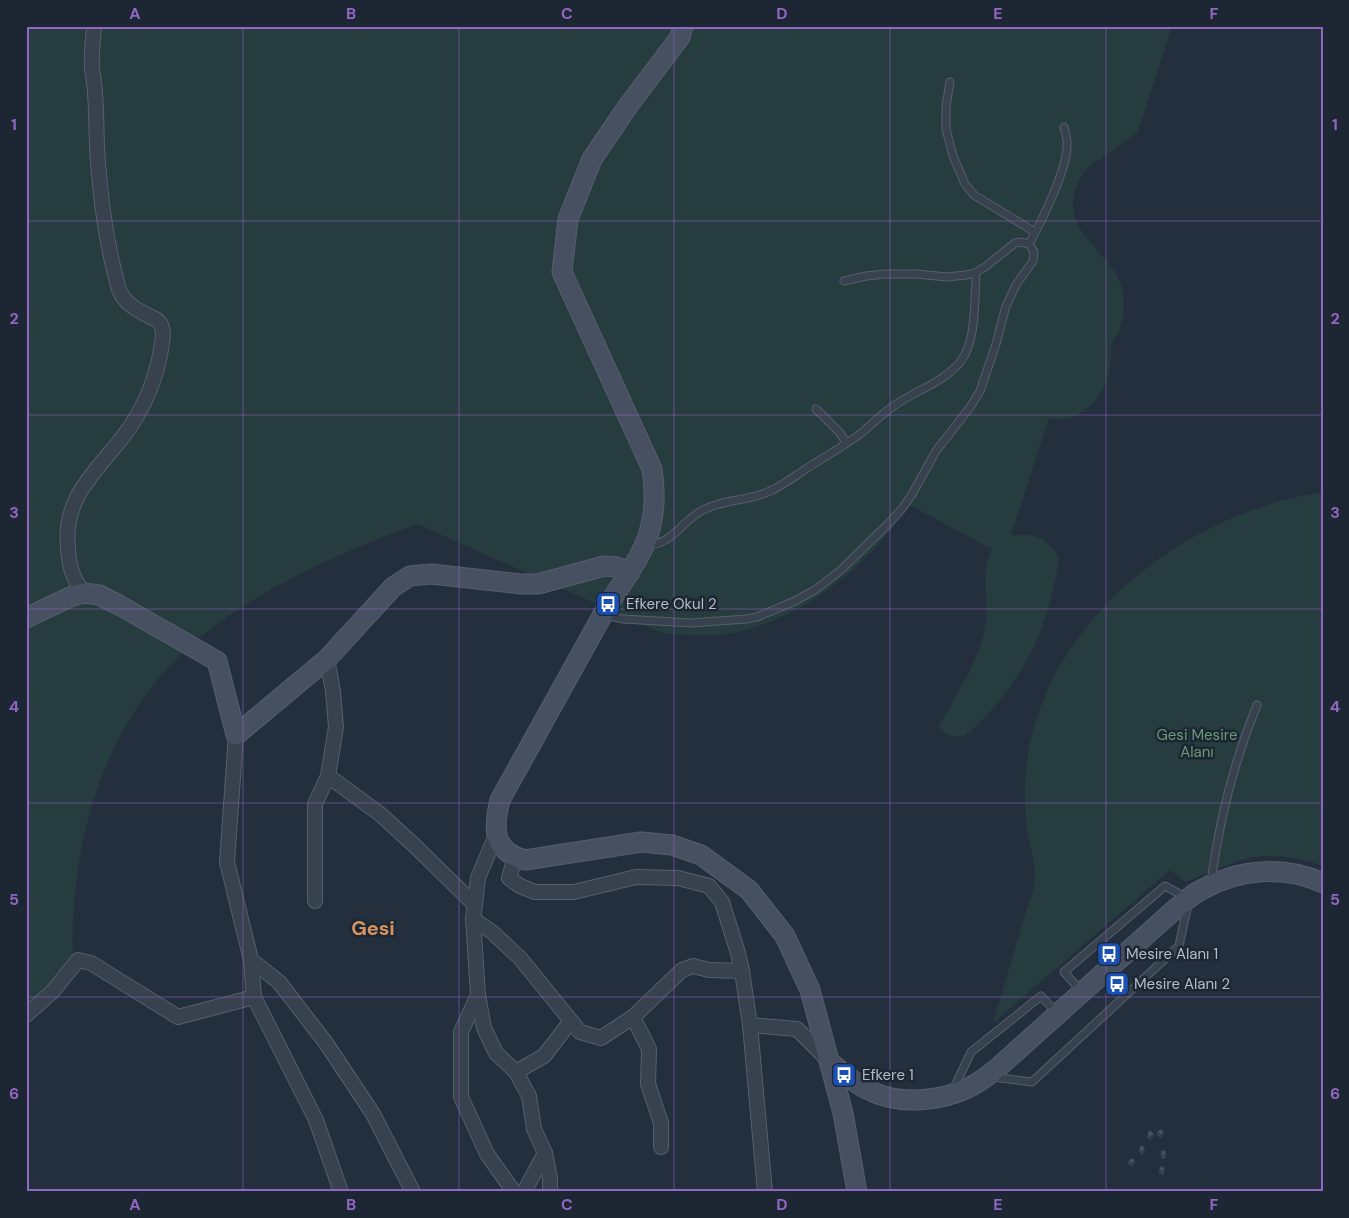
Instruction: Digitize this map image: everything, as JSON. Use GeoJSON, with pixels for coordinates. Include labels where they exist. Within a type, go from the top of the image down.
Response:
{"type":"FeatureCollection","features":[{"type":"Feature","properties":{"kind":"street"},"geometry":{"type":"LineString","coordinates":[[84,593],[75,581],[68,554],[67,531],[71,507],[87,481],[122,439],[140,410],[158,369],[163,341],[162,328],[158,320],[128,304],[118,288],[102,199],[98,164],[96,93],[92,66],[94,26]]}},
{"type":"Feature","properties":{"kind":"street"},"geometry":{"type":"LineString","coordinates":[[683,26],[680,37],[628,106],[592,160],[568,219],[562,272],[652,469],[655,497],[654,517],[645,545],[602,615],[500,800],[495,817],[496,835],[506,852],[525,860],[641,842],[672,845],[702,855],[749,890],[785,936],[810,990],[843,1113],[856,1192]]}},
{"type":"Feature","properties":{"kind":"street"},"geometry":{"type":"LineString","coordinates":[[236,736],[327,659],[393,587],[410,576],[431,574],[521,584],[538,584],[604,566],[617,567],[630,572]]}},
{"type":"Feature","properties":{"kind":"street"},"geometry":{"type":"LineString","coordinates":[[26,618],[72,596],[84,593],[99,595],[120,605],[217,661],[236,736],[227,862],[251,960],[254,997],[316,1120],[341,1192]]}},
{"type":"Feature","properties":{"kind":"street"},"geometry":{"type":"LineString","coordinates":[[315,901],[315,804],[328,776],[336,727],[333,691],[327,659]]}},
{"type":"Feature","properties":{"kind":"street"},"geometry":{"type":"LineString","coordinates":[[328,776],[380,814],[415,846],[492,932],[520,958],[580,1032],[601,1038],[632,1017],[682,970],[693,966],[715,971],[742,971]]}},
{"type":"Feature","properties":{"kind":"street"},"geometry":{"type":"LineString","coordinates":[[496,835],[478,878],[474,912],[478,995],[484,1028],[496,1053],[516,1072],[529,1096],[534,1128],[544,1153],[550,1178],[550,1192]]}},
{"type":"Feature","properties":{"kind":"street"},"geometry":{"type":"LineString","coordinates":[[515,857],[509,878],[520,886],[536,892],[574,892],[636,877],[678,878],[709,886],[722,902],[742,971],[750,1025],[765,1192]]}},
{"type":"Feature","properties":{"kind":"street"},"geometry":{"type":"LineString","coordinates":[[750,1025],[797,1029],[844,1075],[874,1093],[909,1100],[939,1098],[968,1088],[987,1076],[1200,890],[1230,876],[1269,870],[1296,874],[1323,883]]}},
{"type":"Feature","properties":{"kind":"street"},"geometry":{"type":"LineString","coordinates":[[26,1015],[53,990],[78,960],[91,963],[178,1017],[254,997]]}},
{"type":"Feature","properties":{"kind":"street"},"geometry":{"type":"LineString","coordinates":[[251,960],[279,982],[326,1043],[374,1114],[413,1192]]}},
{"type":"Feature","properties":{"kind":"street"},"geometry":{"type":"LineString","coordinates":[[478,995],[461,1032],[461,1097],[486,1154],[514,1192]]}},
{"type":"Feature","properties":{"kind":"street"},"geometry":{"type":"LineString","coordinates":[[632,1017],[649,1049],[648,1084],[661,1123],[661,1147]]}},
{"type":"Feature","properties":{"kind":"street"},"geometry":{"type":"LineString","coordinates":[[516,1072],[544,1056],[571,1021]]}},
{"type":"Feature","properties":{"kind":"street"},"geometry":{"type":"LineString","coordinates":[[524,1192],[544,1153]]}},
{"type":"Feature","properties":{"kind":"lane"},"geometry":{"type":"LineString","coordinates":[[950,82],[946,106],[946,129],[953,156],[965,184],[974,195],[1035,232]]}},
{"type":"Feature","properties":{"kind":"lane"},"geometry":{"type":"LineString","coordinates":[[1029,244],[1051,198],[1064,159],[1068,143],[1064,126]]}},
{"type":"Feature","properties":{"kind":"lane"},"geometry":{"type":"LineString","coordinates":[[602,615],[624,619],[691,623],[757,617],[795,601],[841,570],[901,510],[936,451],[971,406],[980,391],[1008,301],[1021,276],[1033,260],[1034,252],[1029,244],[1019,242],[1015,243],[994,261],[975,272],[947,277],[917,274],[885,274],[844,280]]}},
{"type":"Feature","properties":{"kind":"lane"},"geometry":{"type":"LineString","coordinates":[[645,545],[657,545],[667,541],[688,519],[713,505],[726,501],[752,498],[773,490],[846,444],[894,405],[944,377],[962,359],[972,336],[975,272]]}},
{"type":"Feature","properties":{"kind":"lane"},"geometry":{"type":"LineString","coordinates":[[816,408],[840,433],[846,444]]}},
{"type":"Feature","properties":{"kind":"lane"},"geometry":{"type":"LineString","coordinates":[[1211,885],[1215,855],[1230,788],[1246,732],[1257,705]]}},
{"type":"Feature","properties":{"kind":"lane"},"geometry":{"type":"LineString","coordinates":[[987,1076],[1032,1082],[1179,946],[1189,899],[1165,886],[1064,972],[1082,993]]}},
{"type":"Feature","properties":{"kind":"lane"},"geometry":{"type":"LineString","coordinates":[[952,1094],[971,1052],[1041,996],[1058,1014]]}},
{"type":"Feature","properties":{"kind":"green space"},"geometry":{"type":"Polygon","coordinates":[[[26,26],[1172,26],[1138,132],[1089,167],[1080,179],[1074,193],[1075,217],[1080,229],[1119,279],[1123,292],[1124,313],[1118,333],[1111,344],[1111,362],[1107,379],[1096,400],[1084,411],[1066,419],[1049,418],[1011,535],[1038,537],[1048,543],[1058,556],[1050,603],[1044,622],[1019,674],[995,706],[968,733],[958,737],[952,736],[939,726],[966,678],[982,641],[986,618],[986,568],[992,549],[909,505],[865,559],[833,586],[815,598],[777,619],[758,626],[729,634],[710,635],[662,633],[417,524],[333,558],[252,600],[203,635],[168,667],[140,703],[117,743],[99,785],[86,830],[77,875],[73,922],[73,968],[26,1016],[26,26]]]}},
{"type":"Feature","properties":{"kind":"green space","name":"Gesi Mesire Alanı"},"geometry":{"type":"Polygon","coordinates":[[[1323,492],[1323,866],[1286,857],[1267,856],[1249,858],[1186,882],[1170,870],[993,1023],[1035,882],[1025,811],[1025,782],[1028,754],[1042,704],[1065,657],[1096,615],[1134,578],[1177,547],[1223,522],[1273,503],[1323,492]]]}},
{"type":"Feature","properties":{"kind":"building"},"geometry":{"type":"Polygon","coordinates":[[[1161,1129],[1164,1132],[1161,1135],[1157,1132],[1161,1129]]]}},
{"type":"Feature","properties":{"kind":"building"},"geometry":{"type":"Polygon","coordinates":[[[1150,1130],[1154,1134],[1150,1137],[1147,1134],[1150,1130]]]}},
{"type":"Feature","properties":{"kind":"building"},"geometry":{"type":"Polygon","coordinates":[[[1142,1145],[1145,1149],[1142,1152],[1139,1148],[1142,1145]]]}},
{"type":"Feature","properties":{"kind":"building"},"geometry":{"type":"Polygon","coordinates":[[[1165,1150],[1166,1155],[1161,1156],[1161,1151],[1165,1150]]]}},
{"type":"Feature","properties":{"kind":"building"},"geometry":{"type":"Polygon","coordinates":[[[1132,1158],[1135,1161],[1132,1164],[1128,1161],[1132,1158]]]}},
{"type":"Feature","properties":{"kind":"building"},"geometry":{"type":"Polygon","coordinates":[[[1161,1166],[1165,1168],[1163,1172],[1159,1170],[1161,1166]]]}},
{"type":"Feature","properties":{"kind":"place","name":"Efkere Okul 2"},"geometry":{"type":"Point","coordinates":[608,604]}},
{"type":"Feature","properties":{"kind":"place","name":"Mesire Alanı 1"},"geometry":{"type":"Point","coordinates":[1109,954]}},
{"type":"Feature","properties":{"kind":"place","name":"Mesire Alanı 2"},"geometry":{"type":"Point","coordinates":[1117,984]}},
{"type":"Feature","properties":{"kind":"place","name":"Efkere 1"},"geometry":{"type":"Point","coordinates":[844,1075]}},
{"type":"Feature","properties":{"kind":"district","name":"Gesi"},"geometry":{"type":"Point","coordinates":[373,928]}}]}
